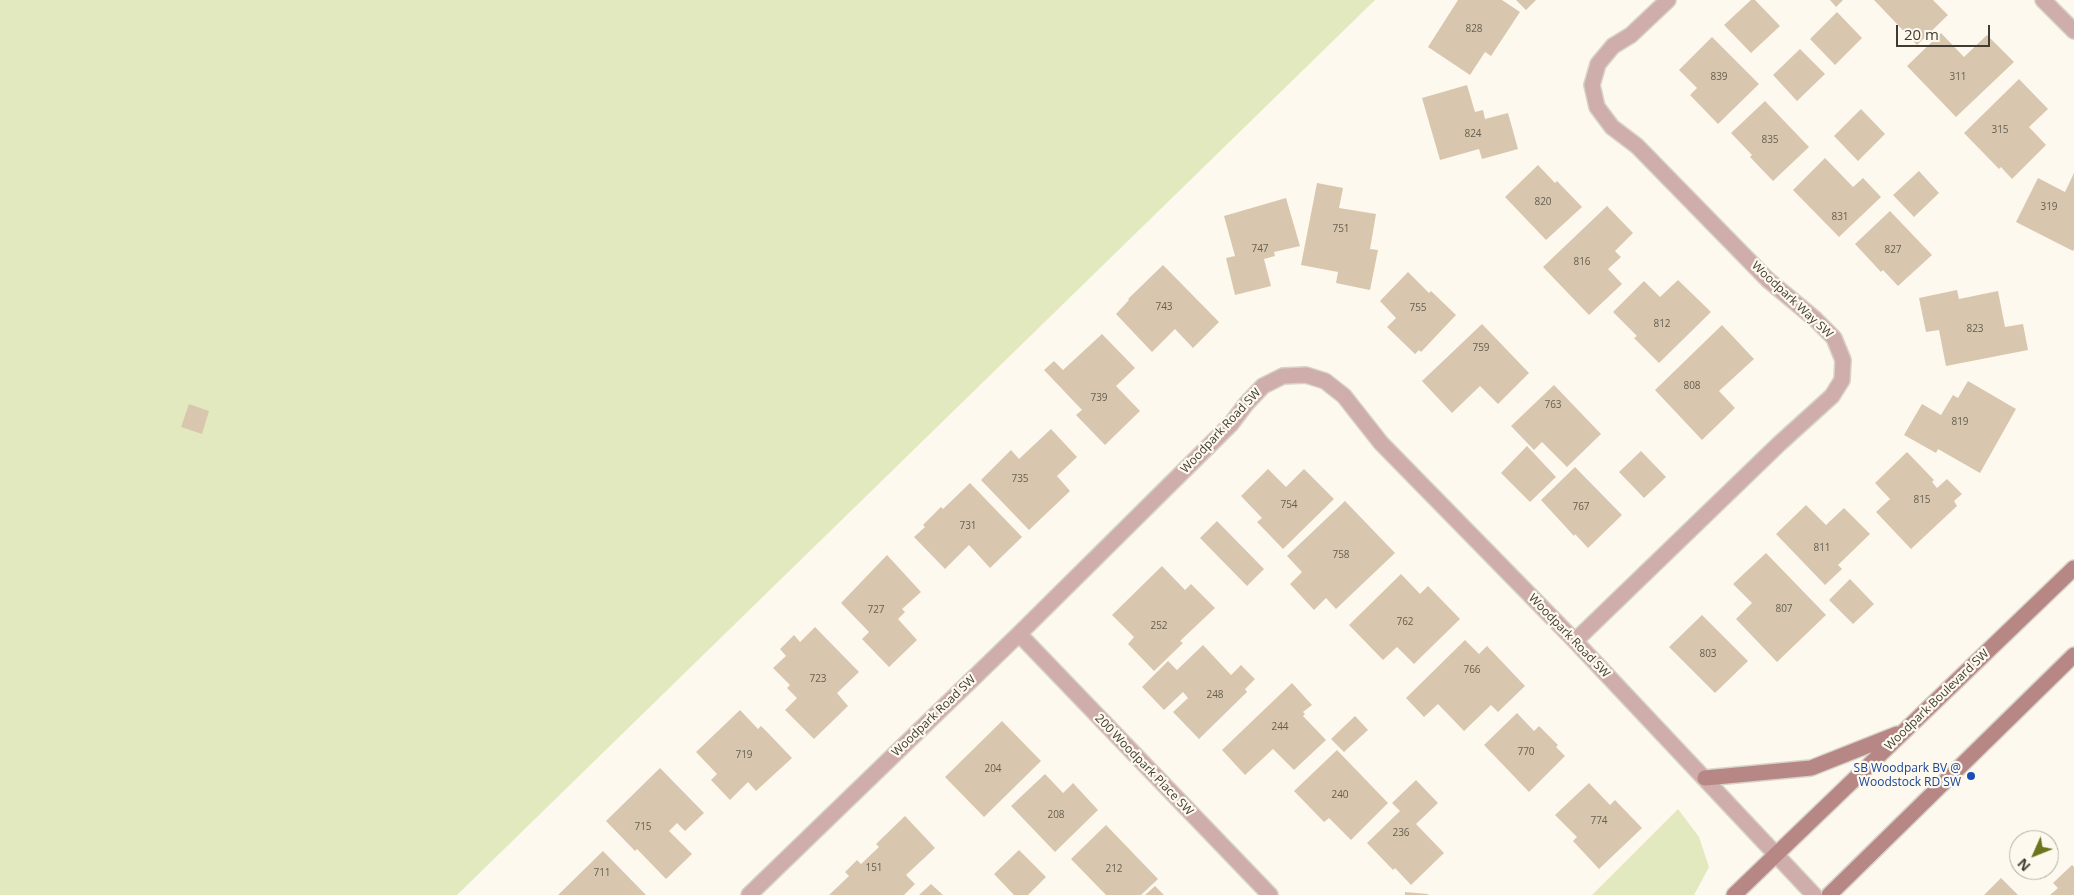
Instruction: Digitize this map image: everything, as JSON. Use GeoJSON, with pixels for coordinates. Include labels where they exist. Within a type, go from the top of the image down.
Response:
{"type":"FeatureCollection","features":[{"type":"Feature","properties":{"kind":"street","name":"Woodpark Way SW"},"geometry":{"type":"LineString","coordinates":[[1575,641],[1779,444],[1832,396],[1842,380],[1844,360],[1834,338],[1815,318],[1768,280],[1636,146],[1612,127],[1598,107],[1592,85],[1598,64],[1613,46],[1632,35],[1668,0]]}},
{"type":"Feature","properties":{"kind":"street"},"geometry":{"type":"LineString","coordinates":[[2043,0],[2074,31]]}},
{"type":"Feature","properties":{"kind":"street","name":"Woodpark Road SW"},"geometry":{"type":"LineString","coordinates":[[749,895],[1231,424],[1263,386],[1283,376],[1306,375],[1325,381],[1344,396],[1381,443],[1575,641],[1814,895]]}},
{"type":"Feature","properties":{"kind":"street","name":"Woodpark Boulevard SW"},"geometry":{"type":"LineString","coordinates":[[1734,895],[2074,568]]}},
{"type":"Feature","properties":{"kind":"street","name":"200 Woodpark Place SW"},"geometry":{"type":"LineString","coordinates":[[1018,634],[1270,895]]}},
{"type":"Feature","properties":{"kind":"street"},"geometry":{"type":"LineString","coordinates":[[1829,895],[2074,655]]}},
{"type":"Feature","properties":{"kind":"street"},"geometry":{"type":"LineString","coordinates":[[1705,778],[1812,768],[1905,730]]}},
{"type":"Feature","properties":{"kind":"green space"},"geometry":{"type":"Polygon","coordinates":[[[0,0],[1375,0],[457,895],[0,895],[0,0]]]}},
{"type":"Feature","properties":{"kind":"green space"},"geometry":{"type":"Polygon","coordinates":[[[1678,809],[1699,837],[1709,867],[1694,895],[1592,895],[1678,809]]]}},
{"type":"Feature","properties":{"kind":"building"},"geometry":{"type":"Polygon","coordinates":[[[1458,0],[1502,0],[1520,12],[1491,56],[1485,52],[1470,75],[1428,47],[1458,0]]]}},
{"type":"Feature","properties":{"kind":"building"},"geometry":{"type":"Polygon","coordinates":[[[1516,0],[1536,0],[1526,10],[1516,0]]]}},
{"type":"Feature","properties":{"kind":"building"},"geometry":{"type":"Polygon","coordinates":[[[1751,0],[1755,0],[1780,26],[1751,53],[1724,25],[1751,0]]]}},
{"type":"Feature","properties":{"kind":"building"},"geometry":{"type":"Polygon","coordinates":[[[1830,0],[1843,0],[1836,7],[1830,0]]]}},
{"type":"Feature","properties":{"kind":"building"},"geometry":{"type":"Polygon","coordinates":[[[1874,0],[1933,0],[1948,15],[1917,45],[1874,0]]]}},
{"type":"Feature","properties":{"kind":"building"},"geometry":{"type":"Polygon","coordinates":[[[1837,12],[1862,38],[1835,65],[1810,39],[1837,12]]]}},
{"type":"Feature","properties":{"kind":"building"},"geometry":{"type":"Polygon","coordinates":[[[1941,33],[1964,57],[1987,35],[2014,62],[1956,117],[1907,66],[1941,33]]]}},
{"type":"Feature","properties":{"kind":"building"},"geometry":{"type":"Polygon","coordinates":[[[1712,37],[1759,84],[1718,124],[1690,95],[1697,88],[1679,70],[1712,37]]]}},
{"type":"Feature","properties":{"kind":"building"},"geometry":{"type":"Polygon","coordinates":[[[1800,49],[1825,74],[1797,101],[1773,75],[1800,49]]]}},
{"type":"Feature","properties":{"kind":"building"},"geometry":{"type":"Polygon","coordinates":[[[2019,79],[2048,109],[2029,127],[2046,145],[2012,179],[2001,167],[1999,169],[1964,133],[2019,79]]]}},
{"type":"Feature","properties":{"kind":"building"},"geometry":{"type":"Polygon","coordinates":[[[1467,85],[1475,112],[1483,110],[1485,119],[1508,113],[1518,149],[1482,159],[1479,149],[1440,160],[1422,98],[1467,85]]]}},
{"type":"Feature","properties":{"kind":"building"},"geometry":{"type":"Polygon","coordinates":[[[1765,101],[1809,147],[1773,181],[1750,157],[1752,155],[1731,133],[1765,101]]]}},
{"type":"Feature","properties":{"kind":"building"},"geometry":{"type":"Polygon","coordinates":[[[1861,109],[1885,134],[1858,161],[1834,136],[1861,109]]]}},
{"type":"Feature","properties":{"kind":"building"},"geometry":{"type":"Polygon","coordinates":[[[1825,158],[1853,187],[1863,178],[1881,197],[1839,237],[1793,190],[1825,158]]]}},
{"type":"Feature","properties":{"kind":"building"},"geometry":{"type":"Polygon","coordinates":[[[1538,165],[1555,183],[1557,181],[1582,207],[1546,240],[1505,197],[1538,165]]]}},
{"type":"Feature","properties":{"kind":"building"},"geometry":{"type":"Polygon","coordinates":[[[1919,171],[1939,193],[1914,217],[1893,195],[1919,171]]]}},
{"type":"Feature","properties":{"kind":"building"},"geometry":{"type":"Polygon","coordinates":[[[2074,173],[2073,251],[2016,222],[2038,178],[2065,192],[2074,173]]]}},
{"type":"Feature","properties":{"kind":"building"},"geometry":{"type":"Polygon","coordinates":[[[1317,183],[1343,188],[1339,208],[1376,214],[1370,249],[1378,250],[1370,290],[1336,283],[1338,272],[1301,265],[1317,183]]]}},
{"type":"Feature","properties":{"kind":"building"},"geometry":{"type":"Polygon","coordinates":[[[1286,198],[1300,246],[1274,252],[1275,256],[1264,259],[1271,286],[1235,295],[1226,258],[1235,256],[1224,216],[1286,198]]]}},
{"type":"Feature","properties":{"kind":"building"},"geometry":{"type":"Polygon","coordinates":[[[1607,206],[1633,233],[1615,251],[1621,257],[1608,269],[1622,284],[1589,315],[1543,267],[1607,206]]]}},
{"type":"Feature","properties":{"kind":"building"},"geometry":{"type":"Polygon","coordinates":[[[1890,211],[1932,255],[1898,286],[1883,270],[1881,272],[1855,244],[1890,211]]]}},
{"type":"Feature","properties":{"kind":"building"},"geometry":{"type":"Polygon","coordinates":[[[1163,265],[1219,322],[1193,348],[1175,329],[1152,352],[1116,314],[1128,299],[1163,265]]]}},
{"type":"Feature","properties":{"kind":"building"},"geometry":{"type":"Polygon","coordinates":[[[1408,272],[1429,293],[1431,291],[1456,315],[1421,352],[1419,350],[1415,354],[1387,327],[1396,318],[1380,301],[1408,272]]]}},
{"type":"Feature","properties":{"kind":"building"},"geometry":{"type":"Polygon","coordinates":[[[1678,280],[1711,312],[1659,363],[1634,338],[1637,336],[1613,312],[1644,281],[1660,297],[1678,280]]]}},
{"type":"Feature","properties":{"kind":"building"},"geometry":{"type":"Polygon","coordinates":[[[1957,290],[1959,299],[1998,291],[2005,327],[2023,324],[2028,350],[1946,366],[1939,330],[1926,332],[1919,298],[1957,290]]]}},
{"type":"Feature","properties":{"kind":"building"},"geometry":{"type":"Polygon","coordinates":[[[1482,324],[1529,373],[1498,404],[1480,386],[1452,413],[1422,381],[1482,324]]]}},
{"type":"Feature","properties":{"kind":"building"},"geometry":{"type":"Polygon","coordinates":[[[1722,325],[1754,359],[1719,391],[1735,408],[1702,440],[1655,390],[1722,325]]]}},
{"type":"Feature","properties":{"kind":"building"},"geometry":{"type":"Polygon","coordinates":[[[1102,334],[1135,368],[1116,386],[1140,411],[1105,445],[1076,415],[1082,410],[1044,370],[1054,361],[1063,370],[1102,334]]]}},
{"type":"Feature","properties":{"kind":"building"},"geometry":{"type":"Polygon","coordinates":[[[1968,381],[2016,409],[1980,473],[1938,449],[1936,453],[1904,435],[1922,404],[1941,415],[1953,395],[1958,398],[1968,381]]]}},
{"type":"Feature","properties":{"kind":"building"},"geometry":{"type":"Polygon","coordinates":[[[1554,385],[1601,434],[1567,467],[1542,442],[1534,450],[1511,426],[1554,385]]]}},
{"type":"Feature","properties":{"kind":"building"},"geometry":{"type":"Polygon","coordinates":[[[189,404],[209,411],[202,434],[181,427],[189,404]]]}},
{"type":"Feature","properties":{"kind":"building"},"geometry":{"type":"Polygon","coordinates":[[[1051,429],[1077,457],[1057,476],[1070,491],[1029,530],[981,480],[1011,450],[1019,459],[1051,429]]]}},
{"type":"Feature","properties":{"kind":"building"},"geometry":{"type":"Polygon","coordinates":[[[1527,446],[1556,477],[1530,502],[1501,473],[1527,446]]]}},
{"type":"Feature","properties":{"kind":"building"},"geometry":{"type":"Polygon","coordinates":[[[1641,451],[1666,477],[1644,498],[1619,472],[1641,451]]]}},
{"type":"Feature","properties":{"kind":"building"},"geometry":{"type":"Polygon","coordinates":[[[1907,452],[1934,480],[1932,482],[1937,488],[1947,479],[1962,494],[1954,501],[1957,506],[1911,549],[1876,512],[1890,499],[1875,483],[1907,452]]]}},
{"type":"Feature","properties":{"kind":"building"},"geometry":{"type":"Polygon","coordinates":[[[1575,467],[1622,515],[1588,548],[1575,534],[1574,536],[1541,500],[1575,467]]]}},
{"type":"Feature","properties":{"kind":"building"},"geometry":{"type":"Polygon","coordinates":[[[1268,469],[1286,487],[1304,469],[1334,499],[1283,549],[1257,522],[1262,518],[1241,496],[1268,469]]]}},
{"type":"Feature","properties":{"kind":"building"},"geometry":{"type":"Polygon","coordinates":[[[970,483],[1022,537],[990,568],[969,545],[945,569],[914,537],[941,507],[943,509],[970,483]]]}},
{"type":"Feature","properties":{"kind":"building"},"geometry":{"type":"Polygon","coordinates":[[[1345,501],[1395,553],[1336,609],[1326,598],[1314,610],[1290,584],[1302,572],[1287,556],[1345,501]]]}},
{"type":"Feature","properties":{"kind":"building"},"geometry":{"type":"Polygon","coordinates":[[[1806,505],[1826,525],[1844,508],[1870,534],[1838,565],[1842,569],[1825,585],[1776,534],[1806,505]]]}},
{"type":"Feature","properties":{"kind":"building"},"geometry":{"type":"Polygon","coordinates":[[[1217,521],[1264,569],[1247,586],[1200,538],[1217,521]]]}},
{"type":"Feature","properties":{"kind":"building"},"geometry":{"type":"Polygon","coordinates":[[[1766,553],[1826,615],[1777,662],[1736,619],[1752,603],[1733,584],[1766,553]]]}},
{"type":"Feature","properties":{"kind":"building"},"geometry":{"type":"Polygon","coordinates":[[[887,555],[921,592],[902,609],[905,612],[898,619],[917,640],[889,667],[862,639],[869,632],[841,603],[887,555]]]}},
{"type":"Feature","properties":{"kind":"building"},"geometry":{"type":"Polygon","coordinates":[[[1162,566],[1185,590],[1191,584],[1215,608],[1180,641],[1183,643],[1154,671],[1128,644],[1134,637],[1112,615],[1162,566]]]}},
{"type":"Feature","properties":{"kind":"building"},"geometry":{"type":"Polygon","coordinates":[[[1401,574],[1420,594],[1428,586],[1460,619],[1414,664],[1397,647],[1383,660],[1349,625],[1401,574]]]}},
{"type":"Feature","properties":{"kind":"building"},"geometry":{"type":"Polygon","coordinates":[[[1850,579],[1874,604],[1853,624],[1829,600],[1850,579]]]}},
{"type":"Feature","properties":{"kind":"building"},"geometry":{"type":"Polygon","coordinates":[[[1702,615],[1748,661],[1715,693],[1669,647],[1702,615]]]}},
{"type":"Feature","properties":{"kind":"building"},"geometry":{"type":"Polygon","coordinates":[[[815,627],[859,672],[837,693],[848,706],[814,739],[785,710],[797,698],[787,688],[790,685],[773,668],[786,656],[780,649],[794,635],[800,642],[815,627]]]}},
{"type":"Feature","properties":{"kind":"building"},"geometry":{"type":"Polygon","coordinates":[[[1465,640],[1479,654],[1487,646],[1525,686],[1498,712],[1491,705],[1464,731],[1438,704],[1424,717],[1406,698],[1465,640]]]}},
{"type":"Feature","properties":{"kind":"building"},"geometry":{"type":"Polygon","coordinates":[[[1203,645],[1231,675],[1241,665],[1255,679],[1245,689],[1247,692],[1199,739],[1173,712],[1188,698],[1183,692],[1164,710],[1142,687],[1168,661],[1177,670],[1203,645]]]}},
{"type":"Feature","properties":{"kind":"building"},"geometry":{"type":"Polygon","coordinates":[[[1292,683],[1312,705],[1303,712],[1305,714],[1303,716],[1326,740],[1294,770],[1273,749],[1245,775],[1222,750],[1292,683]]]}},
{"type":"Feature","properties":{"kind":"building"},"geometry":{"type":"Polygon","coordinates":[[[740,710],[758,729],[761,726],[792,758],[756,791],[748,782],[730,800],[711,780],[717,774],[696,752],[740,710]]]}},
{"type":"Feature","properties":{"kind":"building"},"geometry":{"type":"Polygon","coordinates":[[[1517,713],[1534,731],[1539,726],[1558,745],[1556,747],[1565,756],[1529,792],[1484,745],[1517,713]]]}},
{"type":"Feature","properties":{"kind":"building"},"geometry":{"type":"Polygon","coordinates":[[[1355,716],[1368,730],[1344,752],[1331,739],[1355,716]]]}},
{"type":"Feature","properties":{"kind":"building"},"geometry":{"type":"Polygon","coordinates":[[[1002,721],[1041,761],[984,817],[945,777],[1002,721]]]}},
{"type":"Feature","properties":{"kind":"building"},"geometry":{"type":"Polygon","coordinates":[[[1337,750],[1388,803],[1351,840],[1329,818],[1324,822],[1294,791],[1337,750]]]}},
{"type":"Feature","properties":{"kind":"building"},"geometry":{"type":"Polygon","coordinates":[[[660,768],[704,813],[685,831],[677,823],[669,831],[692,854],[666,879],[606,821],[660,768]]]}},
{"type":"Feature","properties":{"kind":"building"},"geometry":{"type":"Polygon","coordinates":[[[1045,774],[1063,793],[1073,783],[1098,810],[1055,852],[1011,806],[1045,774]]]}},
{"type":"Feature","properties":{"kind":"building"},"geometry":{"type":"Polygon","coordinates":[[[1416,780],[1438,803],[1416,824],[1444,853],[1411,885],[1395,868],[1393,870],[1367,843],[1400,811],[1392,803],[1416,780]]]}},
{"type":"Feature","properties":{"kind":"building"},"geometry":{"type":"Polygon","coordinates":[[[1589,783],[1610,805],[1615,800],[1642,828],[1599,869],[1573,841],[1577,837],[1555,815],[1589,783]]]}},
{"type":"Feature","properties":{"kind":"building"},"geometry":{"type":"Polygon","coordinates":[[[905,816],[935,848],[906,875],[915,884],[904,895],[829,895],[849,876],[845,872],[857,860],[861,864],[879,847],[876,844],[905,816]]]}},
{"type":"Feature","properties":{"kind":"building"},"geometry":{"type":"Polygon","coordinates":[[[1106,825],[1158,879],[1141,895],[1106,895],[1071,859],[1106,825]]]}},
{"type":"Feature","properties":{"kind":"building"},"geometry":{"type":"Polygon","coordinates":[[[1019,850],[1046,877],[1028,895],[1014,895],[994,874],[1019,850]]]}},
{"type":"Feature","properties":{"kind":"building"},"geometry":{"type":"Polygon","coordinates":[[[603,851],[646,895],[558,895],[603,851]]]}},
{"type":"Feature","properties":{"kind":"building"},"geometry":{"type":"Polygon","coordinates":[[[2072,865],[2074,867],[2074,895],[2050,895],[2058,888],[2053,883],[2059,880],[2059,877],[2072,865]]]}},
{"type":"Feature","properties":{"kind":"building"},"geometry":{"type":"Polygon","coordinates":[[[2001,878],[2018,895],[1984,895],[2001,878]]]}},
{"type":"Feature","properties":{"kind":"building"},"geometry":{"type":"Polygon","coordinates":[[[931,884],[943,895],[919,895],[931,884]]]}},
{"type":"Feature","properties":{"kind":"building"},"geometry":{"type":"Polygon","coordinates":[[[1155,886],[1164,895],[1145,895],[1155,886]]]}},
{"type":"Feature","properties":{"kind":"building"},"geometry":{"type":"Polygon","coordinates":[[[1405,892],[1428,894],[1428,895],[1405,895],[1405,892]]]}},
{"type":"Feature","properties":{"kind":"place","name":"SB Woodpark BV @ Woodstock RD SW"},"geometry":{"type":"Point","coordinates":[1971,776]}}]}
